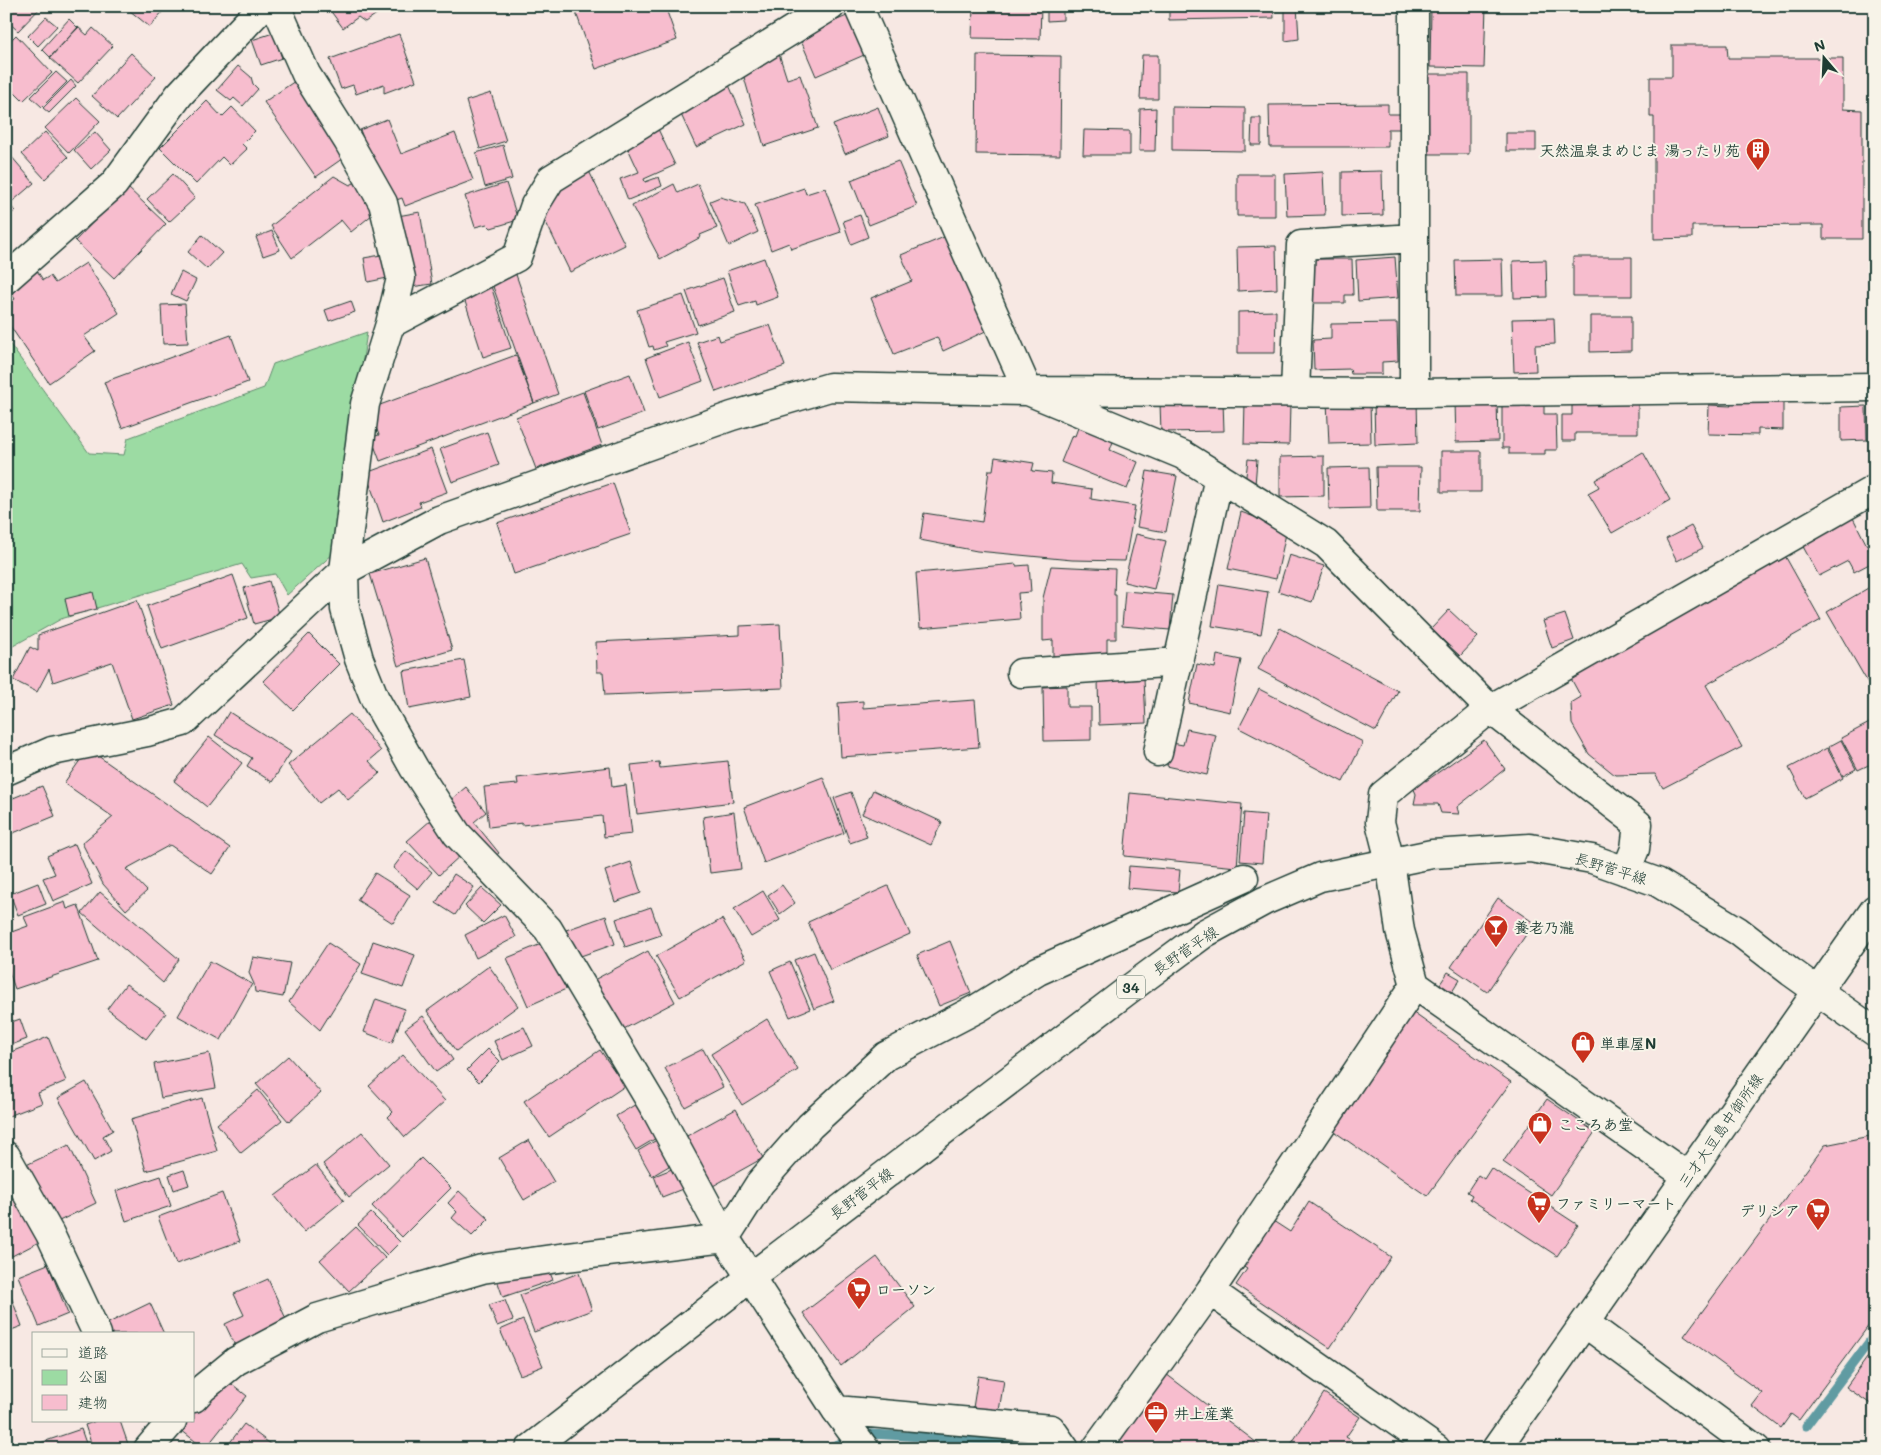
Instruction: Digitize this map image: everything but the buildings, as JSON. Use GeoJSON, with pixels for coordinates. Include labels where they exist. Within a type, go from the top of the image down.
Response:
{"type":"FeatureCollection","features":[{"type":"Feature","properties":{"kind":"street"},"geometry":{"type":"LineString","coordinates":[[6,280],[114,184],[179,95],[263,6]]}},
{"type":"Feature","properties":{"kind":"street"},"geometry":{"type":"LineString","coordinates":[[276,6],[306,74],[348,141],[383,203],[401,278],[390,324],[365,404],[344,571],[345,609],[359,659],[374,699],[457,834],[548,929],[657,1112],[725,1238],[752,1277],[840,1416],[865,1449]]}},
{"type":"Feature","properties":{"kind":"street"},"geometry":{"type":"LineString","coordinates":[[390,324],[517,257],[535,205],[551,179],[831,6]]}},
{"type":"Feature","properties":{"kind":"street"},"geometry":{"type":"LineString","coordinates":[[858,6],[1028,390],[1183,455],[1326,544],[1490,709],[1638,824],[1635,849],[1626,871]]}},
{"type":"Feature","properties":{"kind":"street"},"geometry":{"type":"LineString","coordinates":[[1414,6],[1414,392]]}},
{"type":"Feature","properties":{"kind":"street"},"geometry":{"type":"LineString","coordinates":[[1295,392],[1301,245],[1414,238]]}},
{"type":"Feature","properties":{"kind":"street"},"geometry":{"type":"LineString","coordinates":[[6,771],[52,751],[147,732],[183,722],[344,571],[439,520],[732,416],[830,387],[1414,392],[1875,386]]}},
{"type":"Feature","properties":{"kind":"street"},"geometry":{"type":"LineString","coordinates":[[1158,752],[1219,477]]}},
{"type":"Feature","properties":{"kind":"street"},"geometry":{"type":"LineString","coordinates":[[1687,1176],[1415,985],[1400,931],[1390,861],[1380,822],[1383,795],[1490,709],[1875,489]]}},
{"type":"Feature","properties":{"kind":"street"},"geometry":{"type":"LineString","coordinates":[[1021,673],[1179,662]]}},
{"type":"Feature","properties":{"kind":"street","name":"長野菅平線"},"geometry":{"type":"LineString","coordinates":[[530,1449],[1132,986],[1205,933],[1264,901],[1320,877],[1390,861],[1432,854],[1530,848],[1592,858],[1658,882],[1738,931],[1875,1032]]}},
{"type":"Feature","properties":{"kind":"street"},"geometry":{"type":"LineString","coordinates":[[725,1238],[760,1183],[810,1126],[886,1056],[978,1008],[1038,971],[1244,878]]}},
{"type":"Feature","properties":{"kind":"street","name":"三才大豆島中御所線"},"geometry":{"type":"LineString","coordinates":[[1496,1449],[1875,909]]}},
{"type":"Feature","properties":{"kind":"street"},"geometry":{"type":"LineString","coordinates":[[1096,1449],[1210,1291],[1415,985]]}},
{"type":"Feature","properties":{"kind":"street"},"geometry":{"type":"LineString","coordinates":[[6,1156],[50,1234],[96,1332]]}},
{"type":"Feature","properties":{"kind":"street"},"geometry":{"type":"LineString","coordinates":[[195,1397],[236,1361],[316,1318],[391,1295],[482,1270],[559,1258],[725,1238]]}},
{"type":"Feature","properties":{"kind":"street"},"geometry":{"type":"LineString","coordinates":[[1210,1291],[1436,1449]]}},
{"type":"Feature","properties":{"kind":"street"},"geometry":{"type":"LineString","coordinates":[[1585,1323],[1756,1449]]}},
{"type":"Feature","properties":{"kind":"street"},"geometry":{"type":"LineString","coordinates":[[840,1416],[1051,1429],[1065,1449]]}},
{"type":"Feature","properties":{"kind":"street"},"geometry":{"type":"LineString","coordinates":[[147,1438],[171,1422]]}},
{"type":"Feature","properties":{"kind":"green space"},"geometry":{"type":"Polygon","coordinates":[[[367,332],[334,553],[287,595],[275,574],[251,578],[242,564],[61,619],[6,650],[6,339],[89,453],[124,455],[128,438],[264,388],[273,364],[367,332]]]}},
{"type":"Feature","properties":{"kind":"waterway"},"geometry":{"type":"LineString","coordinates":[[1806,1426],[1875,1334]]}},
{"type":"Feature","properties":{"kind":"waterway"},"geometry":{"type":"LineString","coordinates":[[822,1449],[871,1434],[1041,1444],[1044,1449]]}},
{"type":"Feature","properties":{"kind":"place","name":"天然温泉まめじま 湯ったり苑"},"geometry":{"type":"Point","coordinates":[1758,171]}},
{"type":"Feature","properties":{"kind":"place","name":"養老乃瀧"},"geometry":{"type":"Point","coordinates":[1496,948]}},
{"type":"Feature","properties":{"kind":"place","name":"単車屋N"},"geometry":{"type":"Point","coordinates":[1583,1064]}},
{"type":"Feature","properties":{"kind":"place","name":"こころあ堂"},"geometry":{"type":"Point","coordinates":[1540,1145]}},
{"type":"Feature","properties":{"kind":"place","name":"ファミリーマート"},"geometry":{"type":"Point","coordinates":[1539,1224]}},
{"type":"Feature","properties":{"kind":"place","name":"デリシア"},"geometry":{"type":"Point","coordinates":[1818,1231]}},
{"type":"Feature","properties":{"kind":"place","name":"ローソン"},"geometry":{"type":"Point","coordinates":[859,1310]}},
{"type":"Feature","properties":{"kind":"place","name":"井上産業"},"geometry":{"type":"Point","coordinates":[1156,1434]}}]}
